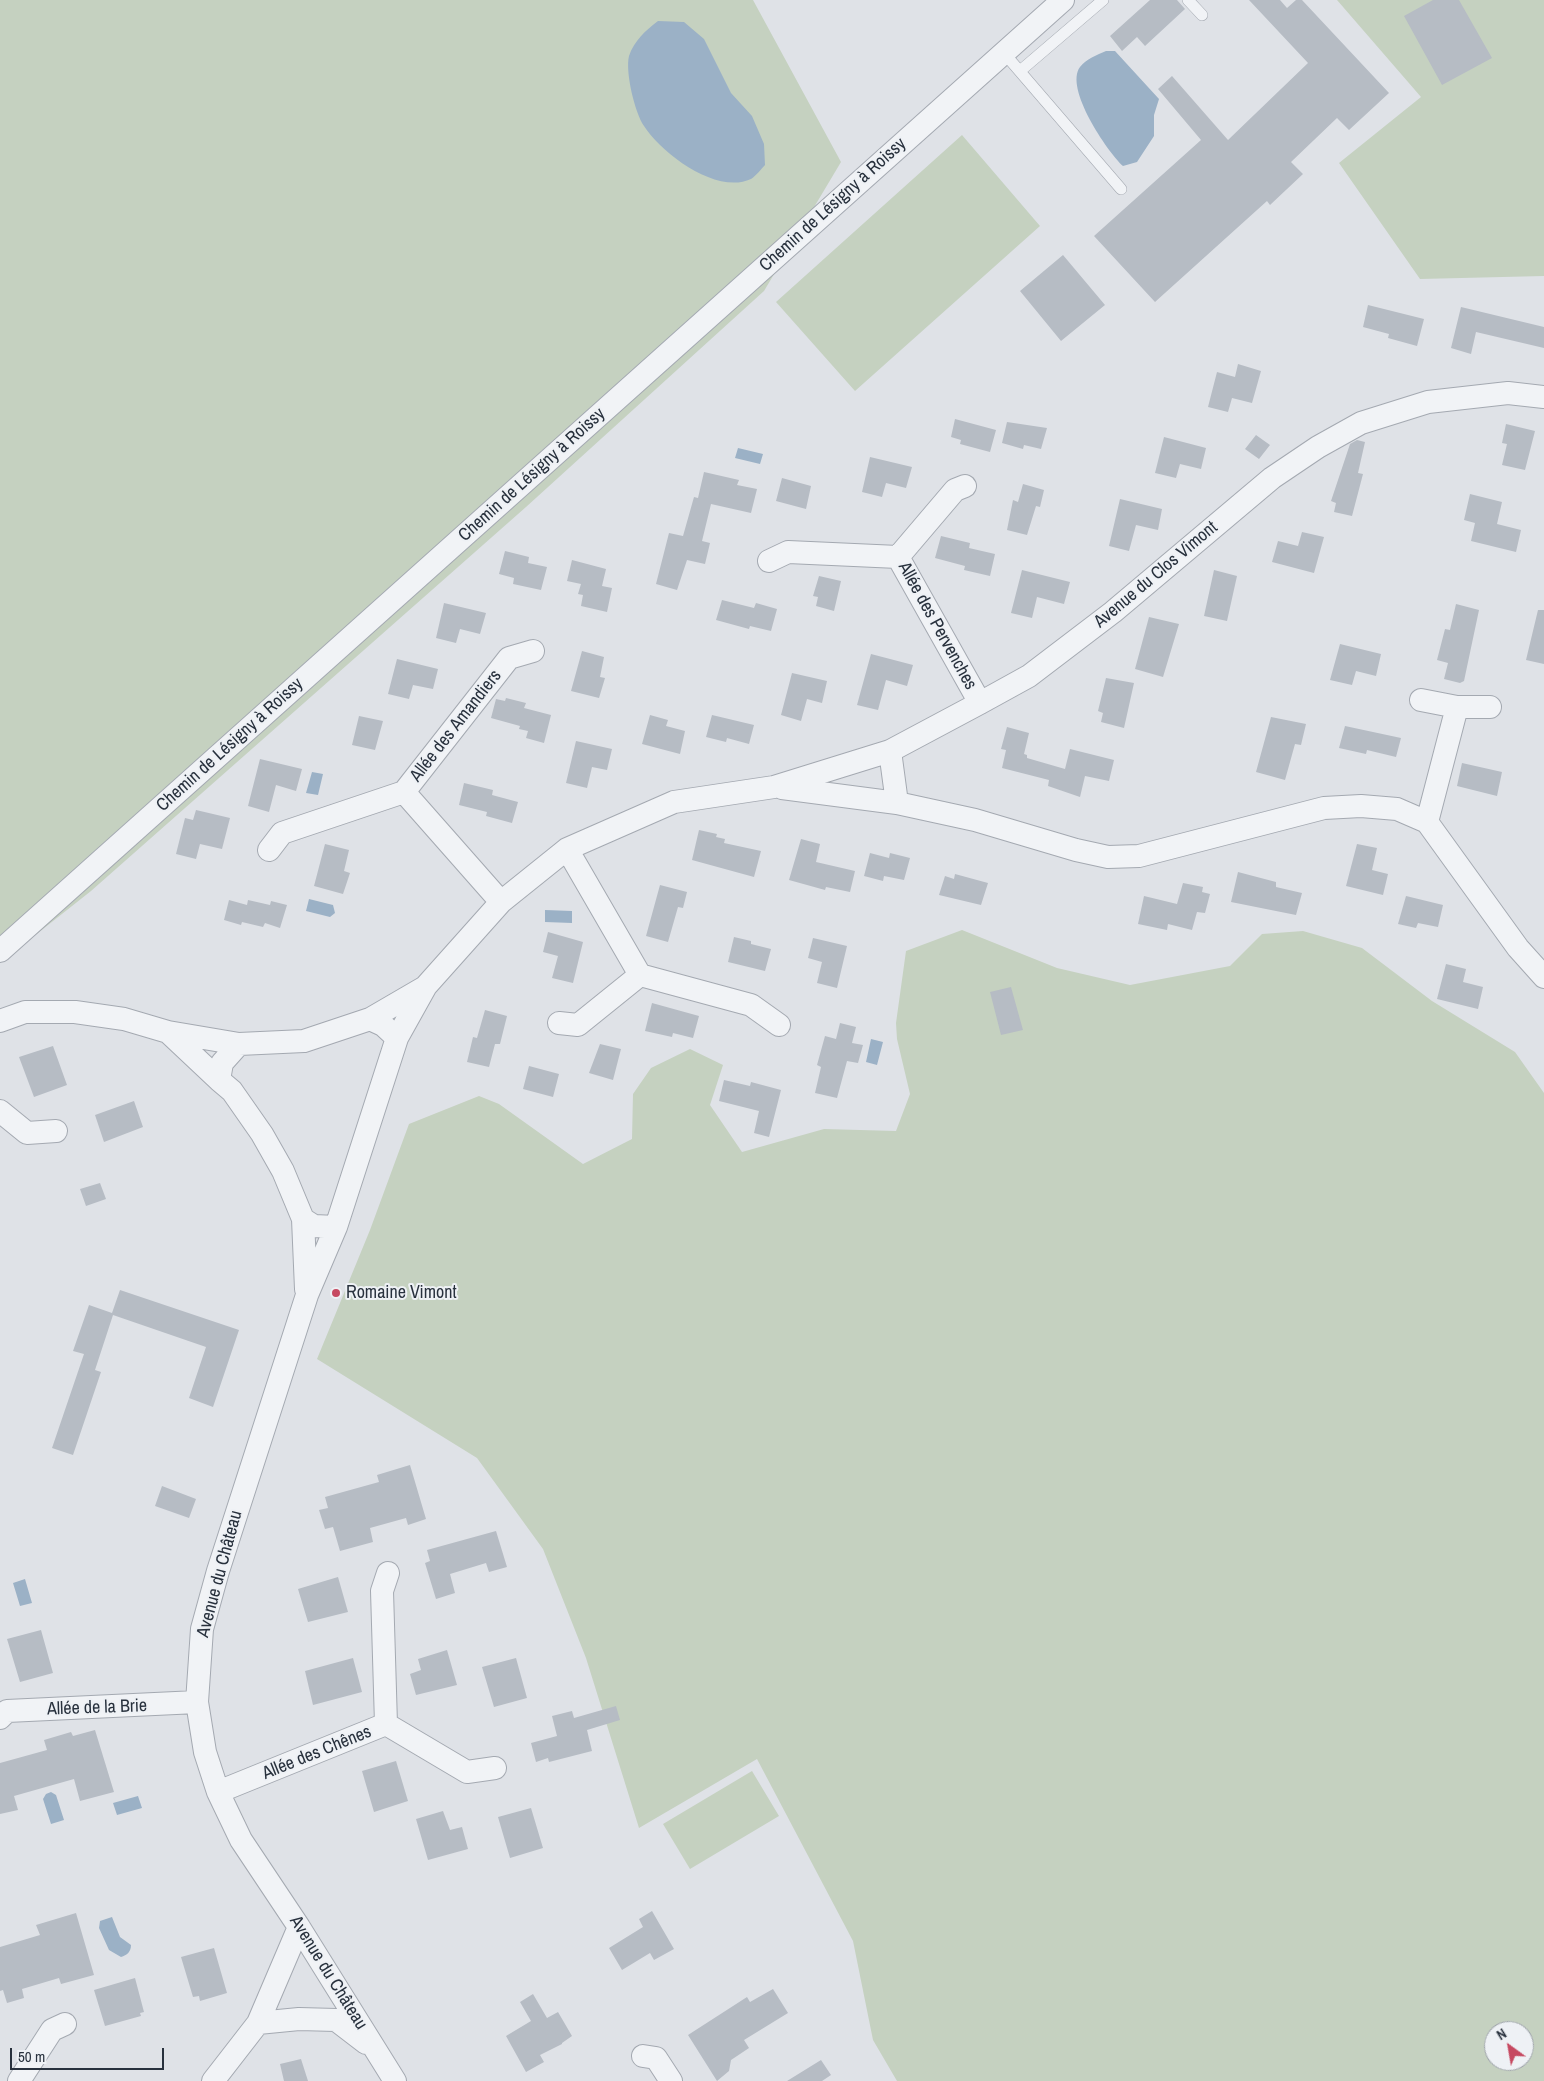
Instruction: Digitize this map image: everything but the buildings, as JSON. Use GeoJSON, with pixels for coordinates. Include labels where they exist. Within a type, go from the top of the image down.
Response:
{"type":"FeatureCollection","features":[{"type":"Feature","properties":{"kind":"street","name":"Chemin de Lésigny à Roissy"},"geometry":{"type":"LineString","coordinates":[[0,951],[1063,0]]}},
{"type":"Feature","properties":{"kind":"street","name":"Avenue du Clos Vimont"},"geometry":{"type":"LineString","coordinates":[[336,1226],[397,1038],[426,986],[502,902],[567,849],[674,802],[774,787],[890,750],[980,703],[1029,676],[1113,612],[1272,478],[1318,447],[1361,423],[1428,402],[1508,394],[1544,397]]}},
{"type":"Feature","properties":{"kind":"street","name":"Allée des Pervenches"},"geometry":{"type":"LineString","coordinates":[[966,486],[955,490],[898,558],[980,703]]}},
{"type":"Feature","properties":{"kind":"street"},"geometry":{"type":"LineString","coordinates":[[769,562],[788,552],[898,558]]}},
{"type":"Feature","properties":{"kind":"street","name":"Allée des Amandiers"},"geometry":{"type":"LineString","coordinates":[[502,902],[404,792],[509,658],[533,651]]}},
{"type":"Feature","properties":{"kind":"street"},"geometry":{"type":"LineString","coordinates":[[1421,700],[1457,707],[1490,707]]}},
{"type":"Feature","properties":{"kind":"street"},"geometry":{"type":"LineString","coordinates":[[1457,707],[1428,822],[1518,948],[1544,977]]}},
{"type":"Feature","properties":{"kind":"street"},"geometry":{"type":"LineString","coordinates":[[890,750],[897,803]]}},
{"type":"Feature","properties":{"kind":"street","name":"Avenue du Clos Vimont"},"geometry":{"type":"LineString","coordinates":[[774,787],[897,803],[975,820],[1076,850],[1108,857],[1139,856],[1324,808],[1361,806],[1397,809],[1428,822]]}},
{"type":"Feature","properties":{"kind":"street"},"geometry":{"type":"LineString","coordinates":[[269,850],[282,833],[404,792]]}},
{"type":"Feature","properties":{"kind":"street"},"geometry":{"type":"LineString","coordinates":[[567,849],[640,974],[751,1005],[779,1025]]}},
{"type":"Feature","properties":{"kind":"street"},"geometry":{"type":"LineString","coordinates":[[560,1022],[578,1025],[640,974]]}},
{"type":"Feature","properties":{"kind":"street","name":"Avenue du Clos Vimont"},"geometry":{"type":"LineString","coordinates":[[0,1021],[25,1012],[75,1012],[124,1019],[168,1032],[239,1044],[304,1041],[370,1019],[426,986]]}},
{"type":"Feature","properties":{"kind":"street"},"geometry":{"type":"LineString","coordinates":[[370,1019],[383,1025],[397,1038]]}},
{"type":"Feature","properties":{"kind":"street"},"geometry":{"type":"LineString","coordinates":[[168,1032],[232,1091],[262,1134],[282,1171],[303,1218],[314,1226],[336,1226]]}},
{"type":"Feature","properties":{"kind":"street"},"geometry":{"type":"LineString","coordinates":[[218,1080],[222,1062],[239,1044]]}},
{"type":"Feature","properties":{"kind":"street"},"geometry":{"type":"LineString","coordinates":[[0,1111],[27,1133],[56,1131]]}},
{"type":"Feature","properties":{"kind":"street","name":"Avenue du Château"},"geometry":{"type":"LineString","coordinates":[[303,1218],[306,1295]]}},
{"type":"Feature","properties":{"kind":"street","name":"Avenue du Château"},"geometry":{"type":"LineString","coordinates":[[336,1226],[306,1295],[218,1571],[202,1629],[197,1702],[205,1752],[218,1792],[241,1840],[299,1927],[395,2081]]}},
{"type":"Feature","properties":{"kind":"street"},"geometry":{"type":"LineString","coordinates":[[386,1724],[382,1591],[388,1573]]}},
{"type":"Feature","properties":{"kind":"street","name":"Allée de la Brie"},"geometry":{"type":"LineString","coordinates":[[2,1710],[197,1702]]}},
{"type":"Feature","properties":{"kind":"street","name":"Allée des Chênes"},"geometry":{"type":"LineString","coordinates":[[218,1792],[386,1724],[467,1772],[495,1768]]}},
{"type":"Feature","properties":{"kind":"street"},"geometry":{"type":"LineString","coordinates":[[213,2081],[258,2022],[299,1927]]}},
{"type":"Feature","properties":{"kind":"street"},"geometry":{"type":"LineString","coordinates":[[258,2022],[299,2019],[336,2020],[379,2054]]}},
{"type":"Feature","properties":{"kind":"street"},"geometry":{"type":"LineString","coordinates":[[19,2081],[52,2030],[65,2024]]}},
{"type":"Feature","properties":{"kind":"street"},"geometry":{"type":"LineString","coordinates":[[643,2056],[656,2058],[671,2081]]}},
{"type":"Feature","properties":{"kind":"lane"},"geometry":{"type":"LineString","coordinates":[[1020,71],[1103,0]]}},
{"type":"Feature","properties":{"kind":"lane"},"geometry":{"type":"LineString","coordinates":[[1188,0],[1202,15]]}},
{"type":"Feature","properties":{"kind":"lane"},"geometry":{"type":"LineString","coordinates":[[1004,53],[1121,190]]}},
{"type":"Feature","properties":{"kind":"green space"},"geometry":{"type":"Polygon","coordinates":[[[0,0],[753,0],[841,162],[764,291],[526,507],[91,891],[0,963],[0,0]]]}},
{"type":"Feature","properties":{"kind":"green space"},"geometry":{"type":"Polygon","coordinates":[[[1337,0],[1544,0],[1544,276],[1420,279],[1339,163],[1421,97],[1337,0]]]}},
{"type":"Feature","properties":{"kind":"green space"},"geometry":{"type":"Polygon","coordinates":[[[962,135],[1040,226],[855,391],[776,302],[962,135]]]}},
{"type":"Feature","properties":{"kind":"green space"},"geometry":{"type":"Polygon","coordinates":[[[962,930],[1057,968],[1130,985],[1230,966],[1262,934],[1303,931],[1362,948],[1432,1001],[1515,1052],[1544,1093],[1544,2081],[897,2081],[873,2040],[853,1941],[757,1759],[639,1828],[586,1658],[543,1549],[477,1458],[317,1359],[370,1230],[409,1124],[479,1096],[499,1104],[583,1164],[632,1139],[633,1094],[651,1068],[690,1049],[723,1065],[710,1105],[742,1152],[824,1129],[896,1131],[910,1094],[897,1039],[896,1023],[906,951],[962,930]]]}},
{"type":"Feature","properties":{"kind":"green space"},"geometry":{"type":"Polygon","coordinates":[[[752,1771],[779,1816],[690,1869],[663,1824],[752,1771]]]}},
{"type":"Feature","properties":{"kind":"water"},"geometry":{"type":"Polygon","coordinates":[[[658,21],[684,22],[704,39],[731,93],[752,116],[764,144],[765,165],[751,179],[737,182],[707,177],[677,159],[652,137],[644,126],[637,112],[628,72],[628,63],[634,45],[658,21]]]}},
{"type":"Feature","properties":{"kind":"water"},"geometry":{"type":"Polygon","coordinates":[[[1106,51],[1115,51],[1159,99],[1154,115],[1154,136],[1137,162],[1123,166],[1098,134],[1082,104],[1078,89],[1077,77],[1082,64],[1088,59],[1106,51]]]}},
{"type":"Feature","properties":{"kind":"water"},"geometry":{"type":"Polygon","coordinates":[[[738,448],[763,454],[760,464],[735,458],[738,448]]]}},
{"type":"Feature","properties":{"kind":"water"},"geometry":{"type":"Polygon","coordinates":[[[312,772],[323,774],[318,795],[306,793],[312,772]]]}},
{"type":"Feature","properties":{"kind":"water"},"geometry":{"type":"Polygon","coordinates":[[[309,899],[333,905],[335,913],[330,917],[306,911],[309,899]]]}},
{"type":"Feature","properties":{"kind":"water"},"geometry":{"type":"Polygon","coordinates":[[[545,910],[572,911],[572,923],[545,922],[545,910]]]}},
{"type":"Feature","properties":{"kind":"water"},"geometry":{"type":"Polygon","coordinates":[[[871,1039],[883,1042],[877,1065],[866,1062],[871,1039]]]}},
{"type":"Feature","properties":{"kind":"water"},"geometry":{"type":"Polygon","coordinates":[[[25,1579],[32,1603],[20,1606],[13,1583],[25,1579]]]}},
{"type":"Feature","properties":{"kind":"water"},"geometry":{"type":"Polygon","coordinates":[[[51,1792],[56,1795],[64,1820],[51,1824],[43,1799],[46,1794],[51,1792]]]}},
{"type":"Feature","properties":{"kind":"water"},"geometry":{"type":"Polygon","coordinates":[[[138,1796],[142,1808],[117,1815],[113,1803],[138,1796]]]}},
{"type":"Feature","properties":{"kind":"water"},"geometry":{"type":"Polygon","coordinates":[[[112,1917],[120,1937],[131,1945],[128,1953],[121,1957],[109,1950],[99,1928],[100,1921],[112,1917]]]}},
{"type":"Feature","properties":{"kind":"place","name":"Romaine Vimont"},"geometry":{"type":"Point","coordinates":[336,1293]}}]}
